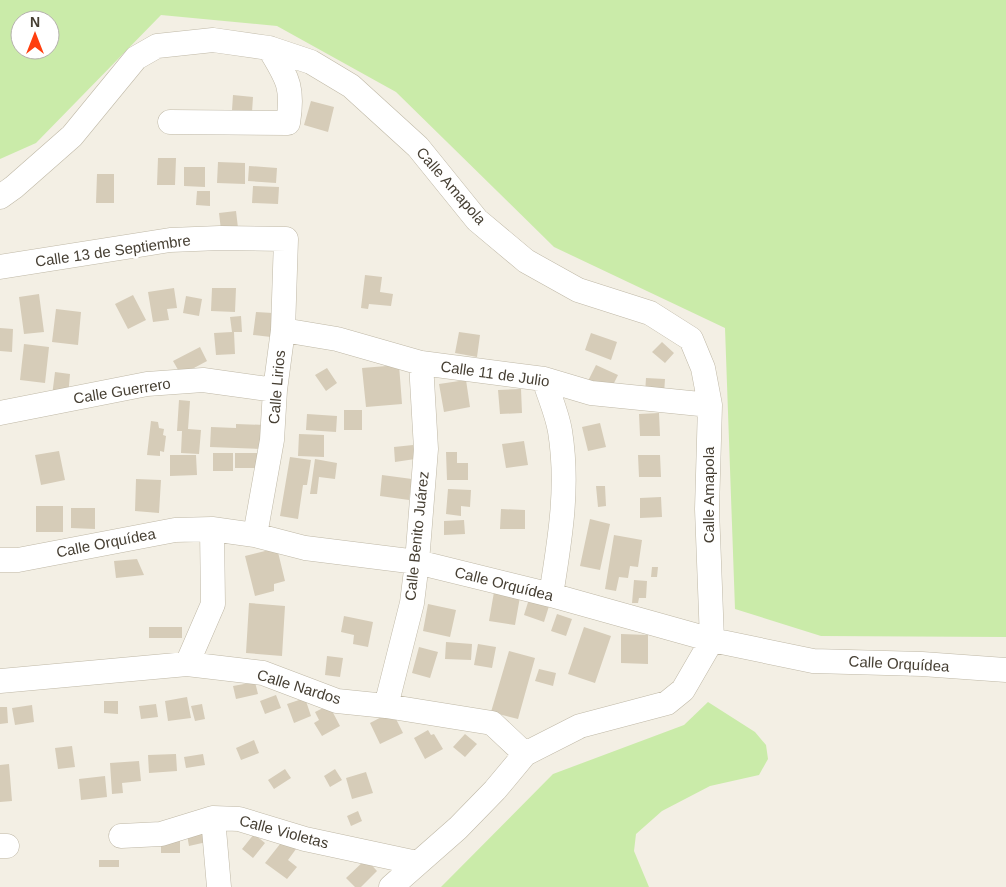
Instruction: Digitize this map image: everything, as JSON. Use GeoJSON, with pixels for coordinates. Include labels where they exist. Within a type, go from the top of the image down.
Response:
{"type":"FeatureCollection","features":[{"type":"Feature","properties":{"kind":"street","name":"Calle Amapola"},"geometry":{"type":"LineString","coordinates":[[0,196],[14,187],[72,136],[136,58],[157,46],[214,40],[269,48],[311,62],[351,86],[418,148],[477,220],[526,262],[578,290],[650,313],[691,339],[703,368],[710,405],[708,509],[712,640]]}},
{"type":"Feature","properties":{"kind":"street"},"geometry":{"type":"LineString","coordinates":[[170,122],[288,123],[291,102],[287,78],[269,48]]}},
{"type":"Feature","properties":{"kind":"street","name":"Calle 13 de Septiembre"},"geometry":{"type":"LineString","coordinates":[[0,268],[170,240],[220,238],[286,239]]}},
{"type":"Feature","properties":{"kind":"street","name":"Calle Lirios"},"geometry":{"type":"LineString","coordinates":[[255,534],[272,440],[275,390],[283,330],[286,239]]}},
{"type":"Feature","properties":{"kind":"street","name":"Calle 11 de Julio"},"geometry":{"type":"LineString","coordinates":[[283,330],[338,339],[421,363],[544,379],[591,393],[710,405]]}},
{"type":"Feature","properties":{"kind":"street","name":"Calle Benito Juárez"},"geometry":{"type":"LineString","coordinates":[[386,706],[412,603],[417,562],[426,450],[421,363]]}},
{"type":"Feature","properties":{"kind":"street"},"geometry":{"type":"LineString","coordinates":[[544,379],[560,429],[564,480],[562,528],[551,595]]}},
{"type":"Feature","properties":{"kind":"street","name":"Calle Guerrero"},"geometry":{"type":"LineString","coordinates":[[0,414],[148,384],[203,380],[275,390]]}},
{"type":"Feature","properties":{"kind":"street"},"geometry":{"type":"LineString","coordinates":[[187,664],[214,604],[212,529]]}},
{"type":"Feature","properties":{"kind":"street","name":"Calle Orquídea"},"geometry":{"type":"LineString","coordinates":[[0,560],[18,560],[175,530],[212,529],[255,534],[305,548],[417,562],[551,595],[712,640],[813,661],[922,664],[1006,670]]}},
{"type":"Feature","properties":{"kind":"street"},"geometry":{"type":"LineString","coordinates":[[392,887],[458,828],[495,790],[525,754],[580,726],[667,703],[683,690],[712,640]]}},
{"type":"Feature","properties":{"kind":"street","name":"Calle Nardos"},"geometry":{"type":"LineString","coordinates":[[0,681],[187,664],[263,673],[338,701],[386,706],[492,723],[525,754]]}},
{"type":"Feature","properties":{"kind":"street"},"geometry":{"type":"LineString","coordinates":[[214,818],[219,887]]}},
{"type":"Feature","properties":{"kind":"street","name":"Calle Violetas"},"geometry":{"type":"LineString","coordinates":[[121,836],[161,834],[214,818],[239,819],[305,839],[417,863]]}},
{"type":"Feature","properties":{"kind":"green space"},"geometry":{"type":"Polygon","coordinates":[[[0,0],[1006,0],[1006,637],[821,636],[735,609],[725,328],[554,247],[396,92],[277,26],[161,15],[36,143],[0,159],[0,0]]]}},
{"type":"Feature","properties":{"kind":"green space"},"geometry":{"type":"Polygon","coordinates":[[[708,702],[755,732],[766,745],[768,759],[759,775],[710,786],[662,811],[636,834],[634,851],[649,887],[441,887],[553,774],[684,725],[708,702]]]}},
{"type":"Feature","properties":{"kind":"building"},"geometry":{"type":"Polygon","coordinates":[[[233,95],[253,97],[252,112],[232,110],[233,95]]]}},
{"type":"Feature","properties":{"kind":"building"},"geometry":{"type":"Polygon","coordinates":[[[311,101],[334,107],[328,132],[304,125],[311,101]]]}},
{"type":"Feature","properties":{"kind":"building"},"geometry":{"type":"Polygon","coordinates":[[[158,158],[176,158],[175,185],[157,185],[158,158]]]}},
{"type":"Feature","properties":{"kind":"building"},"geometry":{"type":"Polygon","coordinates":[[[218,162],[245,163],[245,184],[217,183],[218,162]]]}},
{"type":"Feature","properties":{"kind":"building"},"geometry":{"type":"Polygon","coordinates":[[[249,166],[277,168],[276,183],[248,181],[249,166]]]}},
{"type":"Feature","properties":{"kind":"building"},"geometry":{"type":"Polygon","coordinates":[[[184,167],[205,167],[205,187],[184,186],[184,167]]]}},
{"type":"Feature","properties":{"kind":"building"},"geometry":{"type":"Polygon","coordinates":[[[97,174],[114,174],[114,203],[96,203],[97,174]]]}},
{"type":"Feature","properties":{"kind":"building"},"geometry":{"type":"Polygon","coordinates":[[[253,186],[279,187],[278,204],[252,203],[253,186]]]}},
{"type":"Feature","properties":{"kind":"building"},"geometry":{"type":"Polygon","coordinates":[[[197,191],[210,191],[210,206],[196,205],[197,191]]]}},
{"type":"Feature","properties":{"kind":"building"},"geometry":{"type":"Polygon","coordinates":[[[236,211],[238,228],[221,230],[219,213],[236,211]]]}},
{"type":"Feature","properties":{"kind":"building"},"geometry":{"type":"Polygon","coordinates":[[[365,275],[382,277],[380,292],[393,294],[391,306],[369,304],[368,309],[361,308],[365,275]]]}},
{"type":"Feature","properties":{"kind":"building"},"geometry":{"type":"Polygon","coordinates":[[[174,288],[177,308],[167,309],[169,320],[153,322],[148,292],[174,288]]]}},
{"type":"Feature","properties":{"kind":"building"},"geometry":{"type":"Polygon","coordinates":[[[212,288],[236,288],[235,312],[211,311],[212,288]]]}},
{"type":"Feature","properties":{"kind":"building"},"geometry":{"type":"Polygon","coordinates":[[[39,294],[44,332],[24,334],[19,297],[39,294]]]}},
{"type":"Feature","properties":{"kind":"building"},"geometry":{"type":"Polygon","coordinates":[[[133,295],[146,320],[128,329],[115,304],[133,295]]]}},
{"type":"Feature","properties":{"kind":"building"},"geometry":{"type":"Polygon","coordinates":[[[186,296],[202,299],[199,316],[183,313],[186,296]]]}},
{"type":"Feature","properties":{"kind":"building"},"geometry":{"type":"Polygon","coordinates":[[[56,309],[81,312],[78,345],[52,342],[56,309]]]}},
{"type":"Feature","properties":{"kind":"building"},"geometry":{"type":"Polygon","coordinates":[[[256,312],[273,313],[271,337],[253,335],[256,312]]]}},
{"type":"Feature","properties":{"kind":"building"},"geometry":{"type":"Polygon","coordinates":[[[241,316],[242,332],[234,332],[235,354],[216,355],[214,333],[232,332],[230,317],[241,316]]]}},
{"type":"Feature","properties":{"kind":"building"},"geometry":{"type":"Polygon","coordinates":[[[0,328],[13,329],[12,352],[0,351],[0,328]]]}},
{"type":"Feature","properties":{"kind":"building"},"geometry":{"type":"Polygon","coordinates":[[[459,332],[480,335],[477,357],[455,353],[459,332]]]}},
{"type":"Feature","properties":{"kind":"building"},"geometry":{"type":"Polygon","coordinates":[[[591,333],[617,342],[611,360],[585,350],[591,333]]]}},
{"type":"Feature","properties":{"kind":"building"},"geometry":{"type":"Polygon","coordinates":[[[662,342],[674,353],[665,363],[652,352],[662,342]]]}},
{"type":"Feature","properties":{"kind":"building"},"geometry":{"type":"Polygon","coordinates":[[[24,344],[49,347],[45,383],[20,380],[24,344]]]}},
{"type":"Feature","properties":{"kind":"building"},"geometry":{"type":"Polygon","coordinates":[[[200,347],[207,361],[181,375],[173,361],[200,347]]]}},
{"type":"Feature","properties":{"kind":"building"},"geometry":{"type":"Polygon","coordinates":[[[399,365],[402,404],[366,407],[362,368],[399,365]]]}},
{"type":"Feature","properties":{"kind":"building"},"geometry":{"type":"Polygon","coordinates":[[[596,365],[618,375],[610,391],[588,381],[596,365]]]}},
{"type":"Feature","properties":{"kind":"building"},"geometry":{"type":"Polygon","coordinates":[[[327,368],[337,383],[326,391],[315,375],[327,368]]]}},
{"type":"Feature","properties":{"kind":"building"},"geometry":{"type":"Polygon","coordinates":[[[55,372],[70,374],[68,397],[52,396],[55,372]]]}},
{"type":"Feature","properties":{"kind":"building"},"geometry":{"type":"Polygon","coordinates":[[[646,378],[665,379],[664,394],[645,394],[646,378]]]}},
{"type":"Feature","properties":{"kind":"building"},"geometry":{"type":"Polygon","coordinates":[[[466,380],[470,407],[444,412],[439,384],[466,380]]]}},
{"type":"Feature","properties":{"kind":"building"},"geometry":{"type":"Polygon","coordinates":[[[521,389],[522,413],[500,414],[498,390],[521,389]]]}},
{"type":"Feature","properties":{"kind":"building"},"geometry":{"type":"Polygon","coordinates":[[[179,400],[190,401],[188,429],[201,430],[199,454],[181,453],[182,431],[177,431],[179,400]]]}},
{"type":"Feature","properties":{"kind":"building"},"geometry":{"type":"Polygon","coordinates":[[[344,410],[362,410],[362,430],[344,430],[344,410]]]}},
{"type":"Feature","properties":{"kind":"building"},"geometry":{"type":"Polygon","coordinates":[[[659,413],[660,436],[640,436],[639,414],[659,413]]]}},
{"type":"Feature","properties":{"kind":"building"},"geometry":{"type":"Polygon","coordinates":[[[307,414],[337,416],[336,432],[306,430],[307,414]]]}},
{"type":"Feature","properties":{"kind":"building"},"geometry":{"type":"Polygon","coordinates":[[[151,421],[158,422],[159,428],[164,429],[163,435],[166,436],[164,452],[160,451],[160,456],[147,455],[151,421]]]}},
{"type":"Feature","properties":{"kind":"building"},"geometry":{"type":"Polygon","coordinates":[[[600,423],[606,447],[588,451],[582,427],[600,423]]]}},
{"type":"Feature","properties":{"kind":"building"},"geometry":{"type":"Polygon","coordinates":[[[236,424],[265,425],[264,449],[210,447],[211,427],[236,428],[236,424]]]}},
{"type":"Feature","properties":{"kind":"building"},"geometry":{"type":"Polygon","coordinates":[[[299,434],[324,435],[324,457],[298,456],[299,434]]]}},
{"type":"Feature","properties":{"kind":"building"},"geometry":{"type":"Polygon","coordinates":[[[524,441],[528,465],[506,468],[502,444],[524,441]]]}},
{"type":"Feature","properties":{"kind":"building"},"geometry":{"type":"Polygon","coordinates":[[[413,445],[415,459],[395,462],[394,447],[413,445]]]}},
{"type":"Feature","properties":{"kind":"building"},"geometry":{"type":"Polygon","coordinates":[[[59,451],[65,480],[41,485],[35,455],[59,451]]]}},
{"type":"Feature","properties":{"kind":"building"},"geometry":{"type":"Polygon","coordinates":[[[446,452],[457,452],[457,463],[468,463],[468,480],[447,480],[446,452]]]}},
{"type":"Feature","properties":{"kind":"building"},"geometry":{"type":"Polygon","coordinates":[[[213,453],[233,453],[233,471],[213,471],[213,453]]]}},
{"type":"Feature","properties":{"kind":"building"},"geometry":{"type":"Polygon","coordinates":[[[235,453],[262,453],[262,468],[235,468],[235,453]]]}},
{"type":"Feature","properties":{"kind":"building"},"geometry":{"type":"Polygon","coordinates":[[[170,455],[196,455],[197,475],[170,476],[170,455]]]}},
{"type":"Feature","properties":{"kind":"building"},"geometry":{"type":"Polygon","coordinates":[[[638,455],[660,455],[661,477],[639,477],[638,455]]]}},
{"type":"Feature","properties":{"kind":"building"},"geometry":{"type":"Polygon","coordinates":[[[290,457],[311,460],[307,485],[303,485],[298,519],[280,516],[290,457]]]}},
{"type":"Feature","properties":{"kind":"building"},"geometry":{"type":"Polygon","coordinates":[[[315,459],[337,463],[335,479],[319,477],[317,494],[310,494],[315,459]]]}},
{"type":"Feature","properties":{"kind":"building"},"geometry":{"type":"Polygon","coordinates":[[[382,475],[412,479],[409,500],[380,496],[382,475]]]}},
{"type":"Feature","properties":{"kind":"building"},"geometry":{"type":"Polygon","coordinates":[[[136,479],[161,480],[159,513],[135,511],[136,479]]]}},
{"type":"Feature","properties":{"kind":"building"},"geometry":{"type":"Polygon","coordinates":[[[596,486],[605,486],[606,506],[598,507],[596,486]]]}},
{"type":"Feature","properties":{"kind":"building"},"geometry":{"type":"Polygon","coordinates":[[[448,489],[471,490],[470,507],[461,506],[461,516],[446,514],[448,489]]]}},
{"type":"Feature","properties":{"kind":"building"},"geometry":{"type":"Polygon","coordinates":[[[661,497],[662,517],[640,518],[640,498],[661,497]]]}},
{"type":"Feature","properties":{"kind":"building"},"geometry":{"type":"Polygon","coordinates":[[[36,506],[63,506],[63,532],[36,532],[36,506]]]}},
{"type":"Feature","properties":{"kind":"building"},"geometry":{"type":"Polygon","coordinates":[[[71,508],[95,508],[95,529],[71,528],[71,508]]]}},
{"type":"Feature","properties":{"kind":"building"},"geometry":{"type":"Polygon","coordinates":[[[501,509],[525,510],[525,529],[500,529],[501,509]]]}},
{"type":"Feature","properties":{"kind":"building"},"geometry":{"type":"Polygon","coordinates":[[[590,519],[610,524],[600,570],[580,566],[590,519]]]}},
{"type":"Feature","properties":{"kind":"building"},"geometry":{"type":"Polygon","coordinates":[[[464,520],[465,534],[444,535],[444,521],[464,520]]]}},
{"type":"Feature","properties":{"kind":"building"},"geometry":{"type":"Polygon","coordinates":[[[614,535],[642,540],[638,567],[630,566],[628,578],[619,577],[616,591],[605,589],[614,535]]]}},
{"type":"Feature","properties":{"kind":"building"},"geometry":{"type":"Polygon","coordinates":[[[277,548],[285,581],[274,584],[274,591],[255,596],[245,556],[277,548]]]}},
{"type":"Feature","properties":{"kind":"building"},"geometry":{"type":"Polygon","coordinates":[[[137,559],[144,575],[116,578],[114,561],[137,559]]]}},
{"type":"Feature","properties":{"kind":"building"},"geometry":{"type":"Polygon","coordinates":[[[652,567],[658,567],[657,577],[651,577],[652,567]]]}},
{"type":"Feature","properties":{"kind":"building"},"geometry":{"type":"Polygon","coordinates":[[[634,580],[647,581],[646,598],[639,598],[638,603],[632,603],[634,580]]]}},
{"type":"Feature","properties":{"kind":"building"},"geometry":{"type":"Polygon","coordinates":[[[494,592],[520,597],[515,625],[489,621],[494,592]]]}},
{"type":"Feature","properties":{"kind":"building"},"geometry":{"type":"Polygon","coordinates":[[[529,599],[549,606],[544,622],[524,615],[529,599]]]}},
{"type":"Feature","properties":{"kind":"building"},"geometry":{"type":"Polygon","coordinates":[[[249,603],[285,606],[282,656],[246,653],[249,603]]]}},
{"type":"Feature","properties":{"kind":"building"},"geometry":{"type":"Polygon","coordinates":[[[428,604],[456,610],[450,637],[423,631],[428,604]]]}},
{"type":"Feature","properties":{"kind":"building"},"geometry":{"type":"Polygon","coordinates":[[[557,614],[572,619],[566,636],[551,631],[557,614]]]}},
{"type":"Feature","properties":{"kind":"building"},"geometry":{"type":"Polygon","coordinates":[[[344,616],[373,622],[368,647],[353,644],[354,635],[341,632],[344,616]]]}},
{"type":"Feature","properties":{"kind":"building"},"geometry":{"type":"Polygon","coordinates":[[[149,627],[182,627],[182,638],[149,638],[149,627]]]}},
{"type":"Feature","properties":{"kind":"building"},"geometry":{"type":"Polygon","coordinates":[[[584,627],[611,636],[595,683],[568,674],[584,627]]]}},
{"type":"Feature","properties":{"kind":"building"},"geometry":{"type":"Polygon","coordinates":[[[621,634],[648,635],[648,664],[621,663],[621,634]]]}},
{"type":"Feature","properties":{"kind":"building"},"geometry":{"type":"Polygon","coordinates":[[[446,642],[472,644],[471,660],[445,659],[446,642]]]}},
{"type":"Feature","properties":{"kind":"building"},"geometry":{"type":"Polygon","coordinates":[[[478,644],[496,647],[492,668],[474,665],[478,644]]]}},
{"type":"Feature","properties":{"kind":"building"},"geometry":{"type":"Polygon","coordinates":[[[419,647],[438,652],[430,678],[412,673],[419,647]]]}},
{"type":"Feature","properties":{"kind":"building"},"geometry":{"type":"Polygon","coordinates":[[[509,651],[535,658],[518,719],[491,712],[509,651]]]}},
{"type":"Feature","properties":{"kind":"building"},"geometry":{"type":"Polygon","coordinates":[[[327,656],[343,658],[340,677],[325,675],[327,656]]]}},
{"type":"Feature","properties":{"kind":"building"},"geometry":{"type":"Polygon","coordinates":[[[539,669],[556,673],[553,686],[535,681],[539,669]]]}},
{"type":"Feature","properties":{"kind":"building"},"geometry":{"type":"Polygon","coordinates":[[[255,682],[258,694],[236,699],[233,686],[255,682]]]}},
{"type":"Feature","properties":{"kind":"building"},"geometry":{"type":"Polygon","coordinates":[[[276,695],[281,708],[265,714],[260,701],[276,695]]]}},
{"type":"Feature","properties":{"kind":"building"},"geometry":{"type":"Polygon","coordinates":[[[187,697],[191,718],[168,721],[165,701],[187,697]]]}},
{"type":"Feature","properties":{"kind":"building"},"geometry":{"type":"Polygon","coordinates":[[[305,698],[311,716],[294,723],[287,704],[305,698]]]}},
{"type":"Feature","properties":{"kind":"building"},"geometry":{"type":"Polygon","coordinates":[[[104,701],[118,701],[118,714],[104,713],[104,701]]]}},
{"type":"Feature","properties":{"kind":"building"},"geometry":{"type":"Polygon","coordinates":[[[156,704],[158,717],[141,719],[139,706],[156,704]]]}},
{"type":"Feature","properties":{"kind":"building"},"geometry":{"type":"Polygon","coordinates":[[[202,704],[205,719],[195,721],[191,706],[202,704]]]}},
{"type":"Feature","properties":{"kind":"building"},"geometry":{"type":"Polygon","coordinates":[[[32,705],[34,722],[15,725],[12,708],[32,705]]]}},
{"type":"Feature","properties":{"kind":"building"},"geometry":{"type":"Polygon","coordinates":[[[329,705],[340,726],[322,736],[314,723],[319,720],[315,712],[329,705]]]}},
{"type":"Feature","properties":{"kind":"building"},"geometry":{"type":"Polygon","coordinates":[[[0,707],[7,707],[8,723],[0,724],[0,707]]]}},
{"type":"Feature","properties":{"kind":"building"},"geometry":{"type":"Polygon","coordinates":[[[389,713],[394,715],[403,733],[380,744],[370,723],[389,713]]]}},
{"type":"Feature","properties":{"kind":"building"},"geometry":{"type":"Polygon","coordinates":[[[428,730],[431,735],[434,734],[443,749],[425,759],[414,738],[428,730]]]}},
{"type":"Feature","properties":{"kind":"building"},"geometry":{"type":"Polygon","coordinates":[[[465,734],[477,744],[465,757],[453,747],[465,734]]]}},
{"type":"Feature","properties":{"kind":"building"},"geometry":{"type":"Polygon","coordinates":[[[254,740],[259,753],[241,760],[236,748],[254,740]]]}},
{"type":"Feature","properties":{"kind":"building"},"geometry":{"type":"Polygon","coordinates":[[[72,746],[75,767],[58,769],[55,748],[72,746]]]}},
{"type":"Feature","properties":{"kind":"building"},"geometry":{"type":"Polygon","coordinates":[[[176,754],[177,771],[149,773],[148,755],[176,754]]]}},
{"type":"Feature","properties":{"kind":"building"},"geometry":{"type":"Polygon","coordinates":[[[203,754],[205,765],[186,768],[184,757],[203,754]]]}},
{"type":"Feature","properties":{"kind":"building"},"geometry":{"type":"Polygon","coordinates":[[[139,761],[141,781],[122,783],[123,793],[112,794],[110,763],[139,761]]]}},
{"type":"Feature","properties":{"kind":"building"},"geometry":{"type":"Polygon","coordinates":[[[9,764],[12,801],[0,802],[0,765],[9,764]]]}},
{"type":"Feature","properties":{"kind":"building"},"geometry":{"type":"Polygon","coordinates":[[[285,769],[291,778],[274,789],[268,780],[285,769]]]}},
{"type":"Feature","properties":{"kind":"building"},"geometry":{"type":"Polygon","coordinates":[[[335,769],[342,780],[330,787],[324,776],[335,769]]]}},
{"type":"Feature","properties":{"kind":"building"},"geometry":{"type":"Polygon","coordinates":[[[366,772],[373,793],[352,799],[346,778],[366,772]]]}},
{"type":"Feature","properties":{"kind":"building"},"geometry":{"type":"Polygon","coordinates":[[[105,776],[107,797],[81,800],[79,779],[105,776]]]}},
{"type":"Feature","properties":{"kind":"building"},"geometry":{"type":"Polygon","coordinates":[[[358,811],[362,821],[351,826],[347,816],[358,811]]]}},
{"type":"Feature","properties":{"kind":"building"},"geometry":{"type":"Polygon","coordinates":[[[208,830],[211,841],[189,846],[187,835],[208,830]]]}},
{"type":"Feature","properties":{"kind":"building"},"geometry":{"type":"Polygon","coordinates":[[[254,834],[265,843],[253,858],[242,849],[254,834]]]}},
{"type":"Feature","properties":{"kind":"building"},"geometry":{"type":"Polygon","coordinates":[[[284,839],[296,849],[288,860],[297,867],[287,879],[265,863],[284,839]]]}},
{"type":"Feature","properties":{"kind":"building"},"geometry":{"type":"Polygon","coordinates":[[[161,840],[180,841],[180,853],[161,853],[161,840]]]}},
{"type":"Feature","properties":{"kind":"building"},"geometry":{"type":"Polygon","coordinates":[[[366,859],[377,871],[361,887],[355,887],[346,878],[366,859]]]}},
{"type":"Feature","properties":{"kind":"building"},"geometry":{"type":"Polygon","coordinates":[[[99,860],[119,860],[119,867],[99,867],[99,860]]]}}]}
